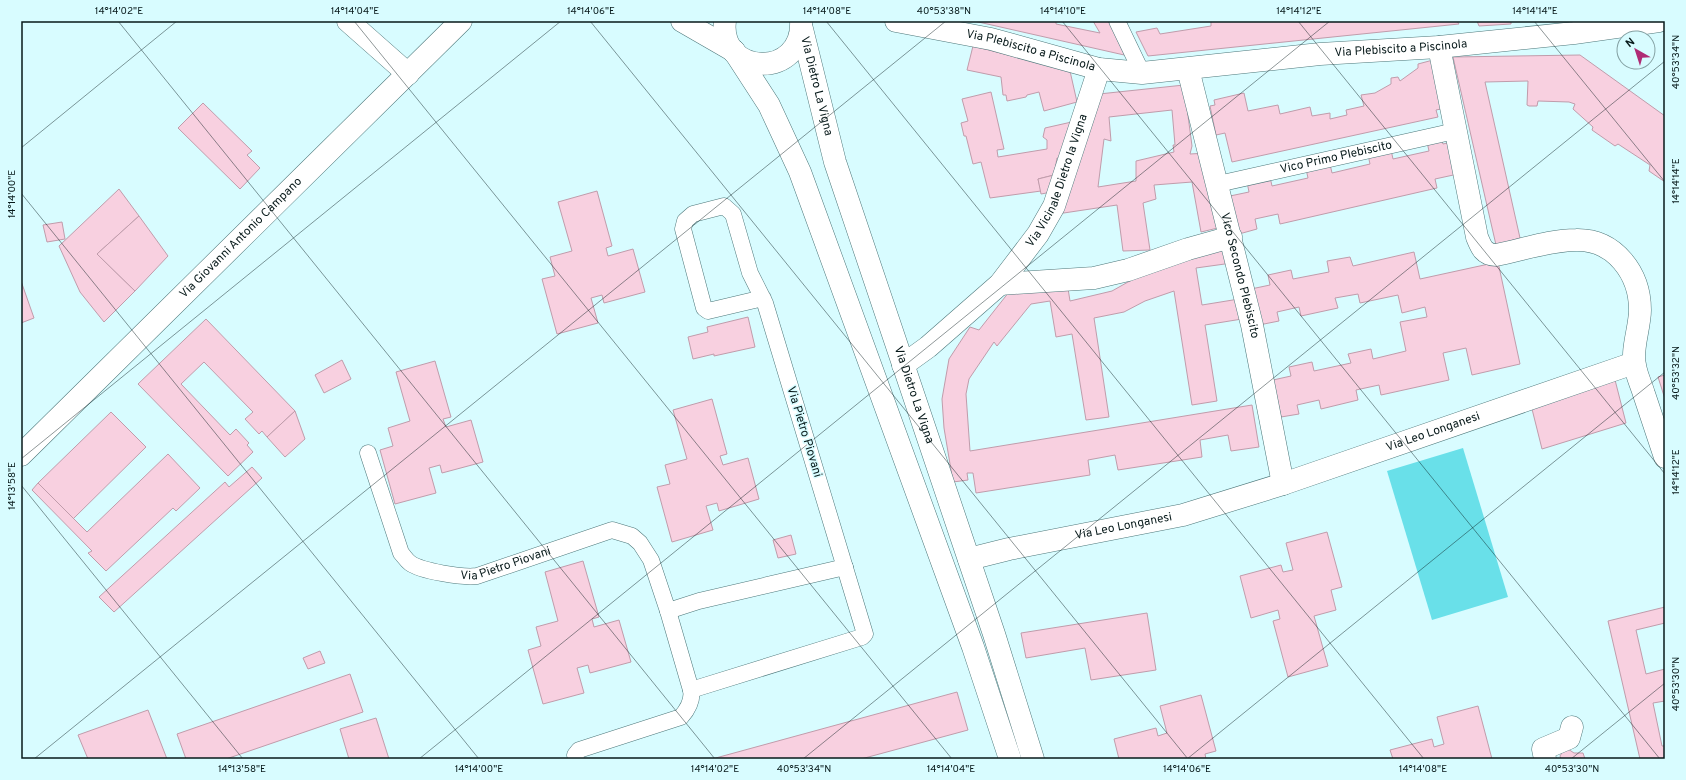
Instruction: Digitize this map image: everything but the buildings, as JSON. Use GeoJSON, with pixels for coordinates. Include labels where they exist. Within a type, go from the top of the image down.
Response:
{"type":"FeatureCollection","features":[{"type":"Feature","properties":{"kind":"street"},"geometry":{"type":"LineString","coordinates":[[348,21],[408,74]]}},
{"type":"Feature","properties":{"kind":"street","name":"Via Giovanni Antonio Campano"},"geometry":{"type":"LineString","coordinates":[[21,455],[461,21]]}},
{"type":"Feature","properties":{"kind":"street"},"geometry":{"type":"LineString","coordinates":[[682,21],[753,64],[760,65],[775,63],[788,55],[798,43],[802,25]]}},
{"type":"Feature","properties":{"kind":"street"},"geometry":{"type":"LineString","coordinates":[[725,21],[726,38],[769,105],[800,172],[973,647],[1010,759]]}},
{"type":"Feature","properties":{"kind":"street","name":"Via Plebiscito a Piscinola"},"geometry":{"type":"LineString","coordinates":[[896,21],[991,39],[1099,69],[1142,73],[1320,54],[1439,47],[1571,27],[1659,21]]}},
{"type":"Feature","properties":{"kind":"street","name":"Via Dietro La Vigna"},"geometry":{"type":"LineString","coordinates":[[802,25],[835,162],[969,559],[1028,758]]}},
{"type":"Feature","properties":{"kind":"street"},"geometry":{"type":"LineString","coordinates":[[1439,47],[1477,237],[1482,248],[1492,255],[1562,241],[1578,240],[1592,242],[1605,247],[1618,256],[1628,267],[1638,291],[1640,310],[1634,364],[1665,457]]}},
{"type":"Feature","properties":{"kind":"street","name":"Via Vicinale Dietro la Vigna"},"geometry":{"type":"LineString","coordinates":[[903,365],[928,347],[1000,284],[1038,234],[1054,206],[1099,69]]}},
{"type":"Feature","properties":{"kind":"street","name":"Vico Secondo Plebiscito"},"geometry":{"type":"LineString","coordinates":[[1188,69],[1218,184],[1252,325],[1283,484]]}},
{"type":"Feature","properties":{"kind":"street"},"geometry":{"type":"LineString","coordinates":[[1000,284],[1094,278],[1128,270],[1188,249],[1230,237]]}},
{"type":"Feature","properties":{"kind":"street","name":"Via Leo Longanesi"},"geometry":{"type":"LineString","coordinates":[[969,559],[1009,549],[1183,515],[1283,484],[1634,364]]}},
{"type":"Feature","properties":{"kind":"street"},"geometry":{"type":"LineString","coordinates":[[1545,759],[1543,750],[1569,738],[1572,727]]}},
{"type":"Feature","properties":{"kind":"lane"},"geometry":{"type":"LineString","coordinates":[[1117,21],[1142,73]]}},
{"type":"Feature","properties":{"kind":"lane","name":"Vico Primo Plebiscito"},"geometry":{"type":"LineString","coordinates":[[1218,184],[1455,131]]}},
{"type":"Feature","properties":{"kind":"lane","name":"Via Pietro Piovani"},"geometry":{"type":"LineString","coordinates":[[368,453],[401,553],[409,562],[416,566],[459,576],[477,576],[612,530],[632,536],[648,553],[668,611],[691,690],[864,636],[845,567],[763,298],[750,273],[731,211],[724,206],[693,214],[685,221],[683,229],[704,308],[708,311],[763,298]]}},
{"type":"Feature","properties":{"kind":"lane"},"geometry":{"type":"LineString","coordinates":[[668,611],[699,601],[845,567]]}},
{"type":"Feature","properties":{"kind":"lane"},"geometry":{"type":"LineString","coordinates":[[576,759],[575,755],[579,750],[681,717],[691,701],[691,690]]}},
{"type":"Feature","properties":{"kind":"shaded area"},"geometry":{"type":"Polygon","coordinates":[[[1463,448],[1508,597],[1432,620],[1387,471],[1463,448]]]}}]}
